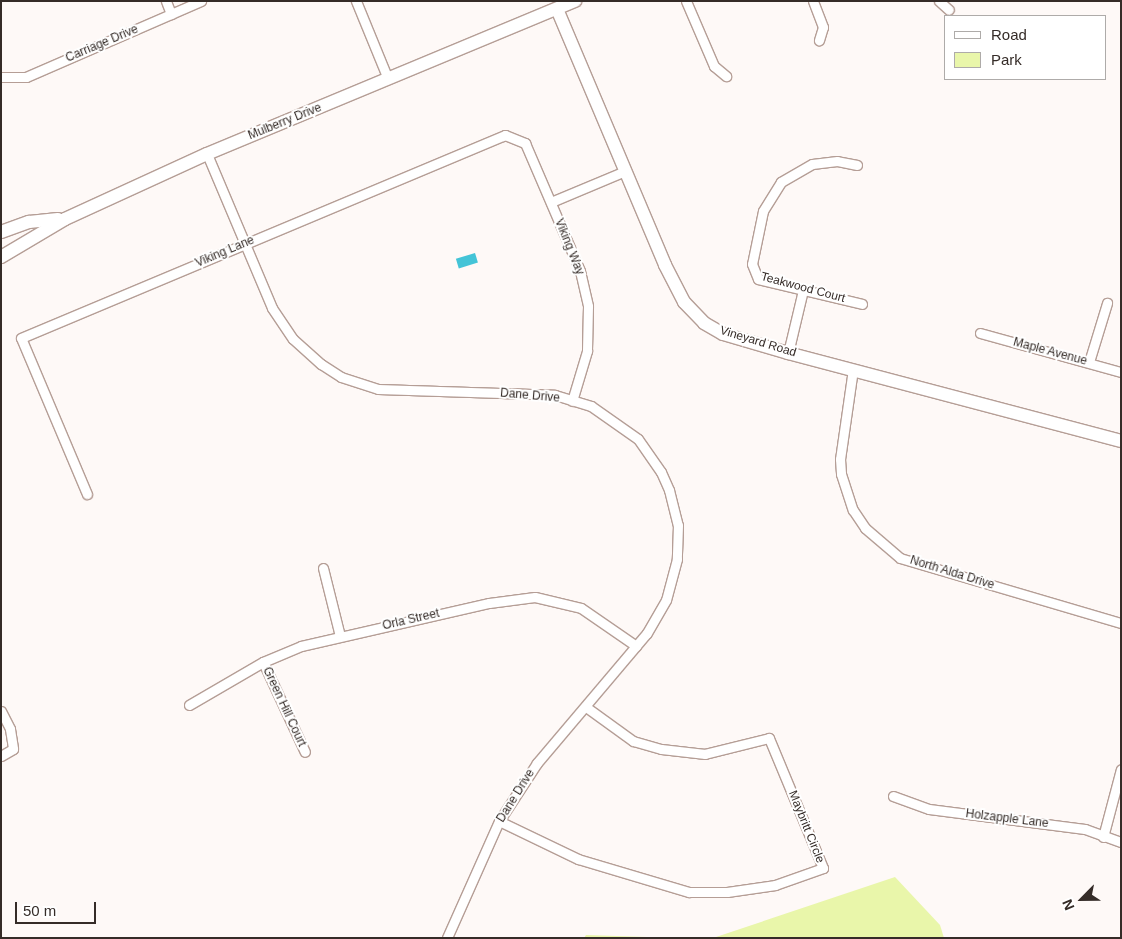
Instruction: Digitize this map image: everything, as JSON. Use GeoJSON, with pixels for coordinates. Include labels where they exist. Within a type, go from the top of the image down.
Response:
{"type":"FeatureCollection","features":[{"type":"Feature","properties":{"kind":"street"},"geometry":{"type":"LineString","coordinates":[[166,1],[171,14]]}},
{"type":"Feature","properties":{"kind":"street","name":"Carriage Drive"},"geometry":{"type":"LineString","coordinates":[[1,77],[26,77],[201,1]]}},
{"type":"Feature","properties":{"kind":"street"},"geometry":{"type":"LineString","coordinates":[[356,1],[388,79]]}},
{"type":"Feature","properties":{"kind":"street","name":"Mulberry Drive"},"geometry":{"type":"LineString","coordinates":[[1,257],[65,218],[207,154],[575,1]]}},
{"type":"Feature","properties":{"kind":"street"},"geometry":{"type":"LineString","coordinates":[[686,1],[714,66],[726,76]]}},
{"type":"Feature","properties":{"kind":"street"},"geometry":{"type":"LineString","coordinates":[[813,1],[823,27],[820,40]]}},
{"type":"Feature","properties":{"kind":"street"},"geometry":{"type":"LineString","coordinates":[[940,1],[949,10]]}},
{"type":"Feature","properties":{"kind":"street","name":"Vineyard Road"},"geometry":{"type":"LineString","coordinates":[[557,9],[665,265],[691,311],[704,323],[723,334],[788,353],[1121,441]]}},
{"type":"Feature","properties":{"kind":"street","name":"Viking Lane"},"geometry":{"type":"LineString","coordinates":[[87,494],[21,338],[505,135],[525,143],[551,202]]}},
{"type":"Feature","properties":{"kind":"street","name":"Dane Drive"},"geometry":{"type":"LineString","coordinates":[[207,154],[272,308],[293,339],[341,377],[378,389],[555,395],[591,406],[638,439],[661,472],[669,490],[678,525],[677,559],[666,600],[636,646],[537,763],[499,822],[447,938]]}},
{"type":"Feature","properties":{"kind":"street","name":"Teakwood Court"},"geometry":{"type":"LineString","coordinates":[[857,165],[837,161],[812,164],[782,182],[763,211],[752,264],[758,279],[862,304]]}},
{"type":"Feature","properties":{"kind":"street","name":"Viking Way"},"geometry":{"type":"LineString","coordinates":[[572,401],[587,351],[588,306],[580,271],[551,202],[625,170]]}},
{"type":"Feature","properties":{"kind":"street"},"geometry":{"type":"LineString","coordinates":[[1,232],[29,222],[65,218]]}},
{"type":"Feature","properties":{"kind":"street"},"geometry":{"type":"LineString","coordinates":[[788,353],[803,290]]}},
{"type":"Feature","properties":{"kind":"street"},"geometry":{"type":"LineString","coordinates":[[1089,362],[1107,303]]}},
{"type":"Feature","properties":{"kind":"street","name":"Maple Avenue"},"geometry":{"type":"LineString","coordinates":[[980,333],[1121,372]]}},
{"type":"Feature","properties":{"kind":"street","name":"North Alda Drive"},"geometry":{"type":"LineString","coordinates":[[853,369],[840,459],[841,474],[853,510],[865,528],[900,558],[1121,624]]}},
{"type":"Feature","properties":{"kind":"street"},"geometry":{"type":"LineString","coordinates":[[323,568],[340,636]]}},
{"type":"Feature","properties":{"kind":"street","name":"Orla Street"},"geometry":{"type":"LineString","coordinates":[[189,705],[263,662],[301,646],[489,603],[535,598],[581,608],[636,646]]}},
{"type":"Feature","properties":{"kind":"street","name":"Green Hill Court"},"geometry":{"type":"LineString","coordinates":[[263,662],[305,752]]}},
{"type":"Feature","properties":{"kind":"street","name":"Maybritt Circle"},"geometry":{"type":"LineString","coordinates":[[499,822],[578,859],[689,892],[727,892],[775,885],[823,868],[769,738],[705,754],[661,749],[633,741],[586,707]]}},
{"type":"Feature","properties":{"kind":"street"},"geometry":{"type":"LineString","coordinates":[[1,711],[10,729],[13,749],[1,756]]}},
{"type":"Feature","properties":{"kind":"street"},"geometry":{"type":"LineString","coordinates":[[1103,837],[1121,769]]}},
{"type":"Feature","properties":{"kind":"street","name":"Holzapple Lane"},"geometry":{"type":"LineString","coordinates":[[892,796],[929,808],[1085,829],[1121,842]]}},
{"type":"Feature","properties":{"kind":"green space"},"geometry":{"type":"Polygon","coordinates":[[[895,877],[940,925],[944,938],[713,938],[895,877]]]}},
{"type":"Feature","properties":{"kind":"green space"},"geometry":{"type":"Polygon","coordinates":[[[586,935],[678,938],[584,938],[586,935]]]}},
{"type":"Feature","properties":{"kind":"water"},"geometry":{"type":"Polygon","coordinates":[[[475,253],[478,263],[459,268],[456,259],[475,253]]]}}]}
